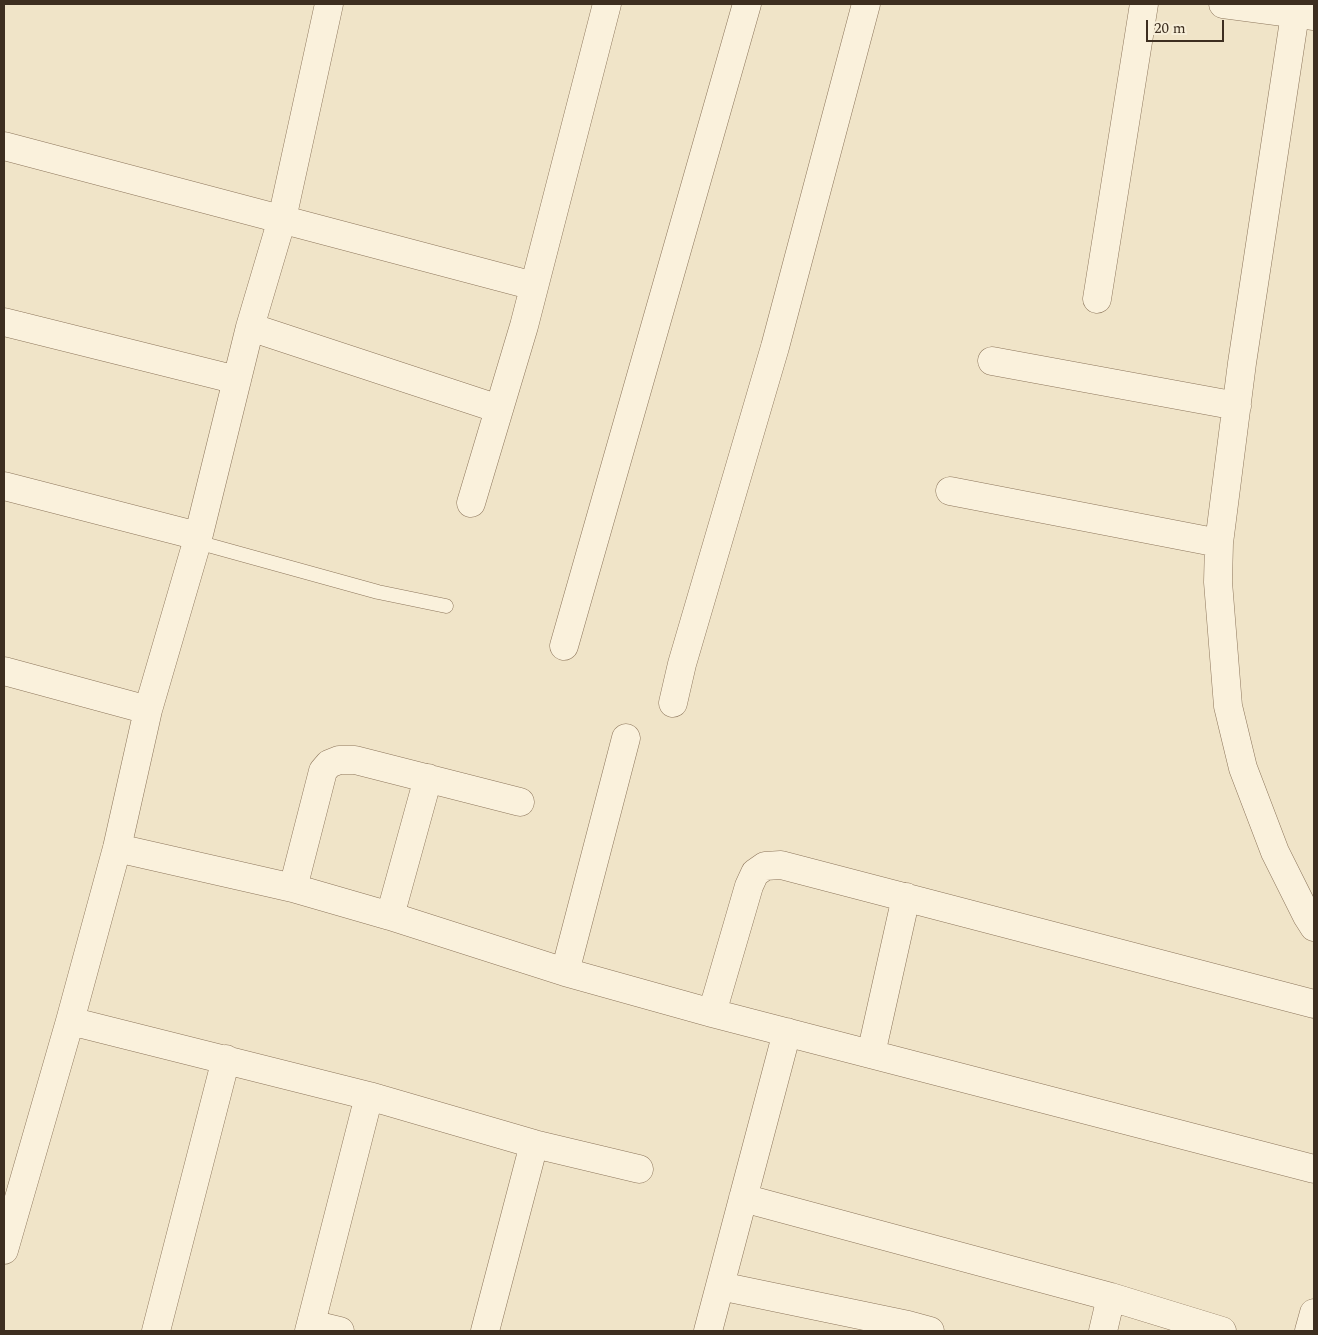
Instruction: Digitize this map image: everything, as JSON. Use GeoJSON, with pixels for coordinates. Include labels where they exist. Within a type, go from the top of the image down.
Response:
{"type":"FeatureCollection","features":[{"type":"Feature","properties":{"kind":"street"},"geometry":{"type":"LineString","coordinates":[[4,1250],[70,1021],[117,848],[148,710],[198,539],[250,327],[282,219],[329,4]]}},
{"type":"Feature","properties":{"kind":"street"},"geometry":{"type":"LineString","coordinates":[[471,503],[534,286],[607,4]]}},
{"type":"Feature","properties":{"kind":"street"},"geometry":{"type":"LineString","coordinates":[[564,646],[747,4]]}},
{"type":"Feature","properties":{"kind":"street"},"geometry":{"type":"LineString","coordinates":[[673,703],[682,664],[775,347],[866,4]]}},
{"type":"Feature","properties":{"kind":"street"},"geometry":{"type":"LineString","coordinates":[[1096,299],[1144,4]]}},
{"type":"Feature","properties":{"kind":"street"},"geometry":{"type":"LineString","coordinates":[[1223,4],[1304,15],[1237,406],[1219,543],[1218,582],[1228,706],[1244,768],[1275,852],[1314,927]]}},
{"type":"Feature","properties":{"kind":"street"},"geometry":{"type":"LineString","coordinates":[[4,146],[534,286]]}},
{"type":"Feature","properties":{"kind":"street"},"geometry":{"type":"LineString","coordinates":[[4,322],[237,380]]}},
{"type":"Feature","properties":{"kind":"street"},"geometry":{"type":"LineString","coordinates":[[250,327],[499,409]]}},
{"type":"Feature","properties":{"kind":"street"},"geometry":{"type":"LineString","coordinates":[[992,361],[1237,406]]}},
{"type":"Feature","properties":{"kind":"street"},"geometry":{"type":"LineString","coordinates":[[4,486],[198,539]]}},
{"type":"Feature","properties":{"kind":"street"},"geometry":{"type":"LineString","coordinates":[[950,491],[1219,543]]}},
{"type":"Feature","properties":{"kind":"street"},"geometry":{"type":"LineString","coordinates":[[4,671],[148,710]]}},
{"type":"Feature","properties":{"kind":"street"},"geometry":{"type":"LineString","coordinates":[[565,972],[626,738]]}},
{"type":"Feature","properties":{"kind":"street"},"geometry":{"type":"LineString","coordinates":[[293,888],[323,771],[329,764],[340,760],[355,760],[520,802]]}},
{"type":"Feature","properties":{"kind":"street"},"geometry":{"type":"LineString","coordinates":[[390,916],[428,778]]}},
{"type":"Feature","properties":{"kind":"street"},"geometry":{"type":"LineString","coordinates":[[117,848],[293,888],[390,916],[565,972],[712,1013],[1314,1169]]}},
{"type":"Feature","properties":{"kind":"street"},"geometry":{"type":"LineString","coordinates":[[712,1013],[749,886],[755,873],[765,866],[782,866],[906,897],[1314,1004]]}},
{"type":"Feature","properties":{"kind":"street"},"geometry":{"type":"LineString","coordinates":[[871,1054],[906,897]]}},
{"type":"Feature","properties":{"kind":"street"},"geometry":{"type":"LineString","coordinates":[[70,1021],[369,1096],[534,1144],[638,1169]]}},
{"type":"Feature","properties":{"kind":"street"},"geometry":{"type":"LineString","coordinates":[[708,1331],[787,1032]]}},
{"type":"Feature","properties":{"kind":"street"},"geometry":{"type":"LineString","coordinates":[[156,1331],[226,1060]]}},
{"type":"Feature","properties":{"kind":"street"},"geometry":{"type":"LineString","coordinates":[[340,1331],[310,1328],[369,1096]]}},
{"type":"Feature","properties":{"kind":"street"},"geometry":{"type":"LineString","coordinates":[[485,1331],[534,1144]]}},
{"type":"Feature","properties":{"kind":"street"},"geometry":{"type":"LineString","coordinates":[[743,1198],[1111,1297],[1222,1331]]}},
{"type":"Feature","properties":{"kind":"street"},"geometry":{"type":"LineString","coordinates":[[720,1286],[915,1329]]}},
{"type":"Feature","properties":{"kind":"street"},"geometry":{"type":"LineString","coordinates":[[1103,1331],[1111,1297]]}},
{"type":"Feature","properties":{"kind":"street"},"geometry":{"type":"LineString","coordinates":[[1309,1331],[1314,1313]]}},
{"type":"Feature","properties":{"kind":"lane"},"geometry":{"type":"LineString","coordinates":[[198,539],[378,592],[446,606]]}}]}
